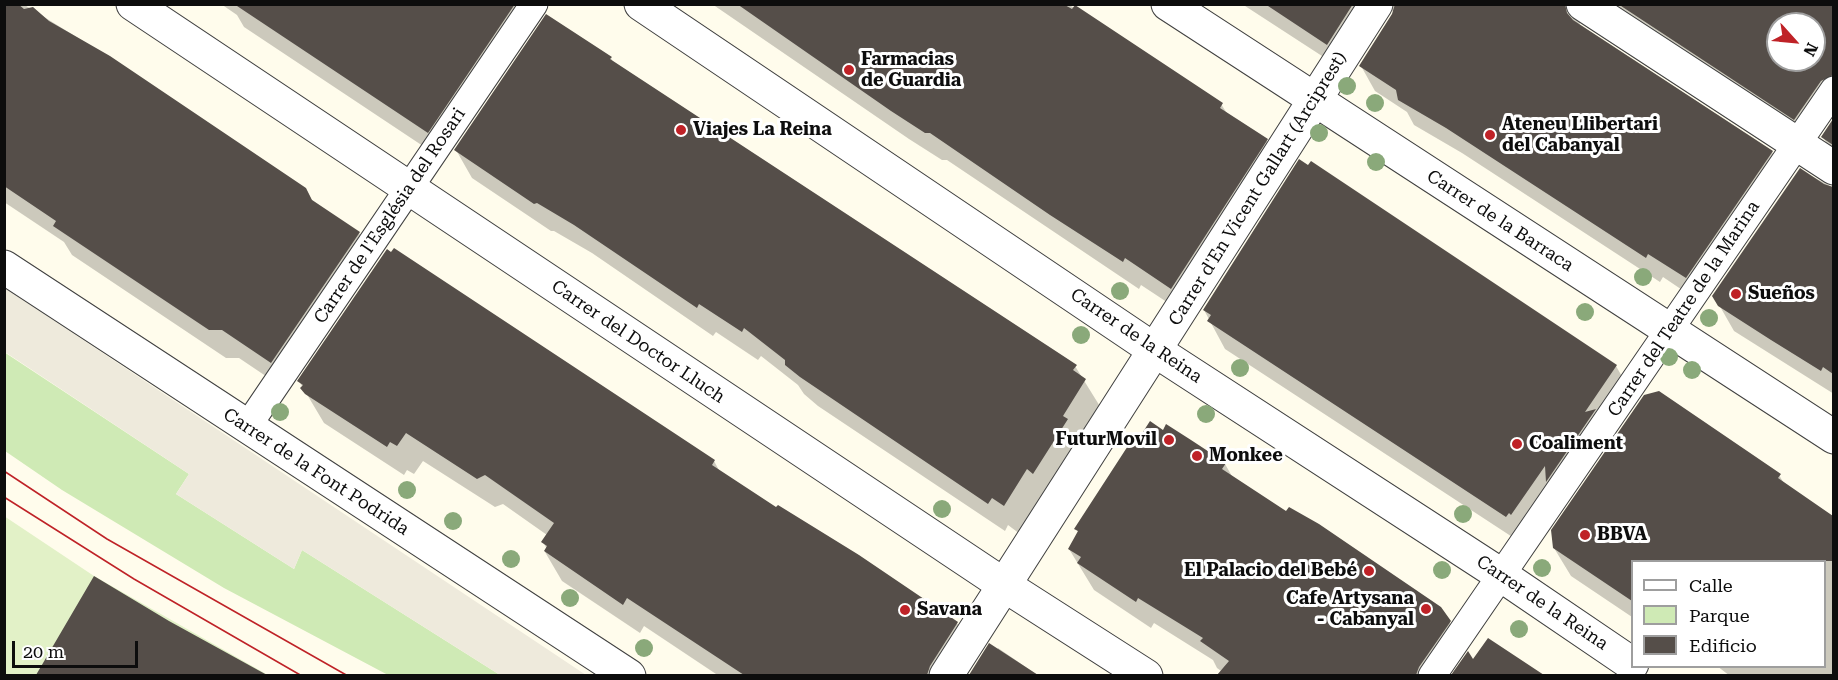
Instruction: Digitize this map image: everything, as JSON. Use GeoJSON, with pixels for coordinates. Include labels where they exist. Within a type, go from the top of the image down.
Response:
{"type":"FeatureCollection","features":[{"type":"Feature","properties":{"kind":"street","name":"Carrer del Doctor Lluch"},"geometry":{"type":"LineString","coordinates":[[133,4],[408,190],[1004,585],[1146,675]]}},
{"type":"Feature","properties":{"kind":"street","name":"Carrer de l'Església del Rosari"},"geometry":{"type":"LineString","coordinates":[[248,427],[534,4]]}},
{"type":"Feature","properties":{"kind":"street","name":"Carrer de la Reina"},"geometry":{"type":"LineString","coordinates":[[641,4],[1156,351],[1501,575],[1631,663]]}},
{"type":"Feature","properties":{"kind":"street","name":"Carrer de la Barraca"},"geometry":{"type":"LineString","coordinates":[[1168,4],[1833,437]]}},
{"type":"Feature","properties":{"kind":"street","name":"Carrer d'En Vicent Gallart (Arciprest)"},"geometry":{"type":"LineString","coordinates":[[946,675],[1156,351],[1313,100],[1376,4]]}},
{"type":"Feature","properties":{"kind":"street"},"geometry":{"type":"LineString","coordinates":[[1583,4],[1833,168]]}},
{"type":"Feature","properties":{"kind":"street","name":"Carrer del Teatre de la Marina"},"geometry":{"type":"LineString","coordinates":[[1432,675],[1833,90]]}},
{"type":"Feature","properties":{"kind":"street","name":"Carrer de la Font Podrida"},"geometry":{"type":"LineString","coordinates":[[4,267],[629,675]]}},
{"type":"Feature","properties":{"kind":"green space"},"geometry":{"type":"Polygon","coordinates":[[[4,352],[189,474],[176,494],[294,569],[302,550],[500,675],[388,675],[224,588],[62,490],[5,451],[4,352]]]}},
{"type":"Feature","properties":{"kind":"green space"},"geometry":{"type":"Polygon","coordinates":[[[4,516],[94,576],[268,675],[5,675],[4,516]]]}},
{"type":"Feature","properties":{"kind":"shaded area"},"geometry":{"type":"Polygon","coordinates":[[[5,288],[586,675],[500,675],[302,550],[294,569],[176,494],[189,474],[5,352],[5,288]]]}},
{"type":"Feature","properties":{"kind":"building"},"geometry":{"type":"Polygon","coordinates":[[[4,4],[18,4],[24,9],[33,7],[49,21],[110,56],[306,188],[312,200],[360,232],[271,363],[222,330],[209,330],[53,226],[56,221],[4,186],[4,4]]]}},
{"type":"Feature","properties":{"kind":"building"},"geometry":{"type":"Polygon","coordinates":[[[234,4],[515,4],[428,133],[234,4]]]}},
{"type":"Feature","properties":{"kind":"building"},"geometry":{"type":"Polygon","coordinates":[[[737,4],[1063,4],[1072,9],[1075,5],[1223,103],[1220,108],[1268,139],[1171,289],[1125,258],[1123,262],[930,133],[925,133],[891,111],[737,4]]]}},
{"type":"Feature","properties":{"kind":"building"},"geometry":{"type":"Polygon","coordinates":[[[1265,4],[1353,4],[1327,45],[1265,4]]]}},
{"type":"Feature","properties":{"kind":"building"},"geometry":{"type":"Polygon","coordinates":[[[1395,4],[1565,4],[1567,13],[1573,20],[1773,151],[1686,278],[1648,254],[1646,258],[1446,128],[1398,100],[1396,90],[1359,66],[1392,14],[1395,4]]]}},
{"type":"Feature","properties":{"kind":"building"},"geometry":{"type":"Polygon","coordinates":[[[1618,4],[1833,4],[1833,75],[1821,81],[1794,120],[1618,4]]]}},
{"type":"Feature","properties":{"kind":"building"},"geometry":{"type":"Polygon","coordinates":[[[546,14],[612,57],[610,59],[1077,365],[1073,370],[1086,379],[1063,416],[1068,419],[1033,474],[1027,469],[1004,506],[992,498],[988,504],[800,377],[785,365],[785,360],[744,328],[742,332],[699,304],[697,308],[574,225],[537,203],[534,204],[454,150],[546,14]]]}},
{"type":"Feature","properties":{"kind":"building"},"geometry":{"type":"Polygon","coordinates":[[[1833,119],[1833,145],[1821,137],[1833,119]]]}},
{"type":"Feature","properties":{"kind":"building"},"geometry":{"type":"Polygon","coordinates":[[[1299,159],[1308,165],[1311,161],[1617,365],[1585,412],[1596,409],[1546,482],[1545,466],[1511,515],[1509,513],[1506,517],[1207,321],[1211,315],[1203,310],[1299,159]]]}},
{"type":"Feature","properties":{"kind":"building"},"geometry":{"type":"Polygon","coordinates":[[[1800,168],[1824,184],[1833,187],[1833,374],[1823,367],[1821,371],[1718,306],[1712,296],[1800,168]]]}},
{"type":"Feature","properties":{"kind":"building"},"geometry":{"type":"Polygon","coordinates":[[[394,248],[715,460],[712,465],[776,507],[778,505],[859,555],[958,622],[930,666],[927,675],[744,675],[627,598],[623,605],[544,551],[547,546],[541,542],[554,523],[485,475],[477,479],[406,433],[397,446],[390,442],[387,447],[305,394],[300,388],[303,385],[297,381],[387,249],[391,252],[394,248]]]}},
{"type":"Feature","properties":{"kind":"building"},"geometry":{"type":"Polygon","coordinates":[[[1659,391],[1781,474],[1778,478],[1833,516],[1833,561],[1631,560],[1631,600],[1553,548],[1551,530],[1644,395],[1659,391]]]}},
{"type":"Feature","properties":{"kind":"building"},"geometry":{"type":"Polygon","coordinates":[[[1150,421],[1163,430],[1166,424],[1226,463],[1222,469],[1286,511],[1289,507],[1319,524],[1441,607],[1451,621],[1419,667],[1416,675],[1217,675],[1229,661],[1200,641],[1203,638],[1138,598],[1136,602],[1077,563],[1081,557],[1068,549],[1078,531],[1074,529],[1135,435],[1139,438],[1150,421]]]}},
{"type":"Feature","properties":{"kind":"building"},"geometry":{"type":"Polygon","coordinates":[[[94,576],[169,621],[267,675],[36,675],[94,576]]]}},
{"type":"Feature","properties":{"kind":"building"},"geometry":{"type":"Polygon","coordinates":[[[1488,638],[1544,675],[1451,675],[1468,651],[1473,659],[1488,638]]]}},
{"type":"Feature","properties":{"kind":"building"},"geometry":{"type":"Polygon","coordinates":[[[989,643],[1038,675],[969,675],[989,643]]]}},
{"type":"Feature","properties":{"kind":"tram line"},"geometry":{"type":"LineString","coordinates":[[4,471],[107,539],[348,676]]}},
{"type":"Feature","properties":{"kind":"tram line"},"geometry":{"type":"LineString","coordinates":[[4,497],[134,579],[302,676]]}},
{"type":"Feature","properties":{"kind":"place","name":"Farmacias de Guardia"},"geometry":{"type":"Point","coordinates":[849,70]}},
{"type":"Feature","properties":{"kind":"place","name":"Viajes La Reina"},"geometry":{"type":"Point","coordinates":[681,130]}},
{"type":"Feature","properties":{"kind":"place","name":"Ateneu Llibertari del Cabanyal"},"geometry":{"type":"Point","coordinates":[1490,135]}},
{"type":"Feature","properties":{"kind":"place","name":"Sueños"},"geometry":{"type":"Point","coordinates":[1736,294]}},
{"type":"Feature","properties":{"kind":"place","name":"FuturMovil"},"geometry":{"type":"Point","coordinates":[1169,440]}},
{"type":"Feature","properties":{"kind":"place","name":"Coaliment"},"geometry":{"type":"Point","coordinates":[1517,444]}},
{"type":"Feature","properties":{"kind":"place","name":"Monkee"},"geometry":{"type":"Point","coordinates":[1197,456]}},
{"type":"Feature","properties":{"kind":"place","name":"BBVA"},"geometry":{"type":"Point","coordinates":[1585,535]}},
{"type":"Feature","properties":{"kind":"place","name":"El Palacio del Bebé"},"geometry":{"type":"Point","coordinates":[1369,571]}},
{"type":"Feature","properties":{"kind":"place","name":"Cafe Artysana - Cabanyal"},"geometry":{"type":"Point","coordinates":[1426,609]}},
{"type":"Feature","properties":{"kind":"place","name":"Savana"},"geometry":{"type":"Point","coordinates":[905,610]}}]}
